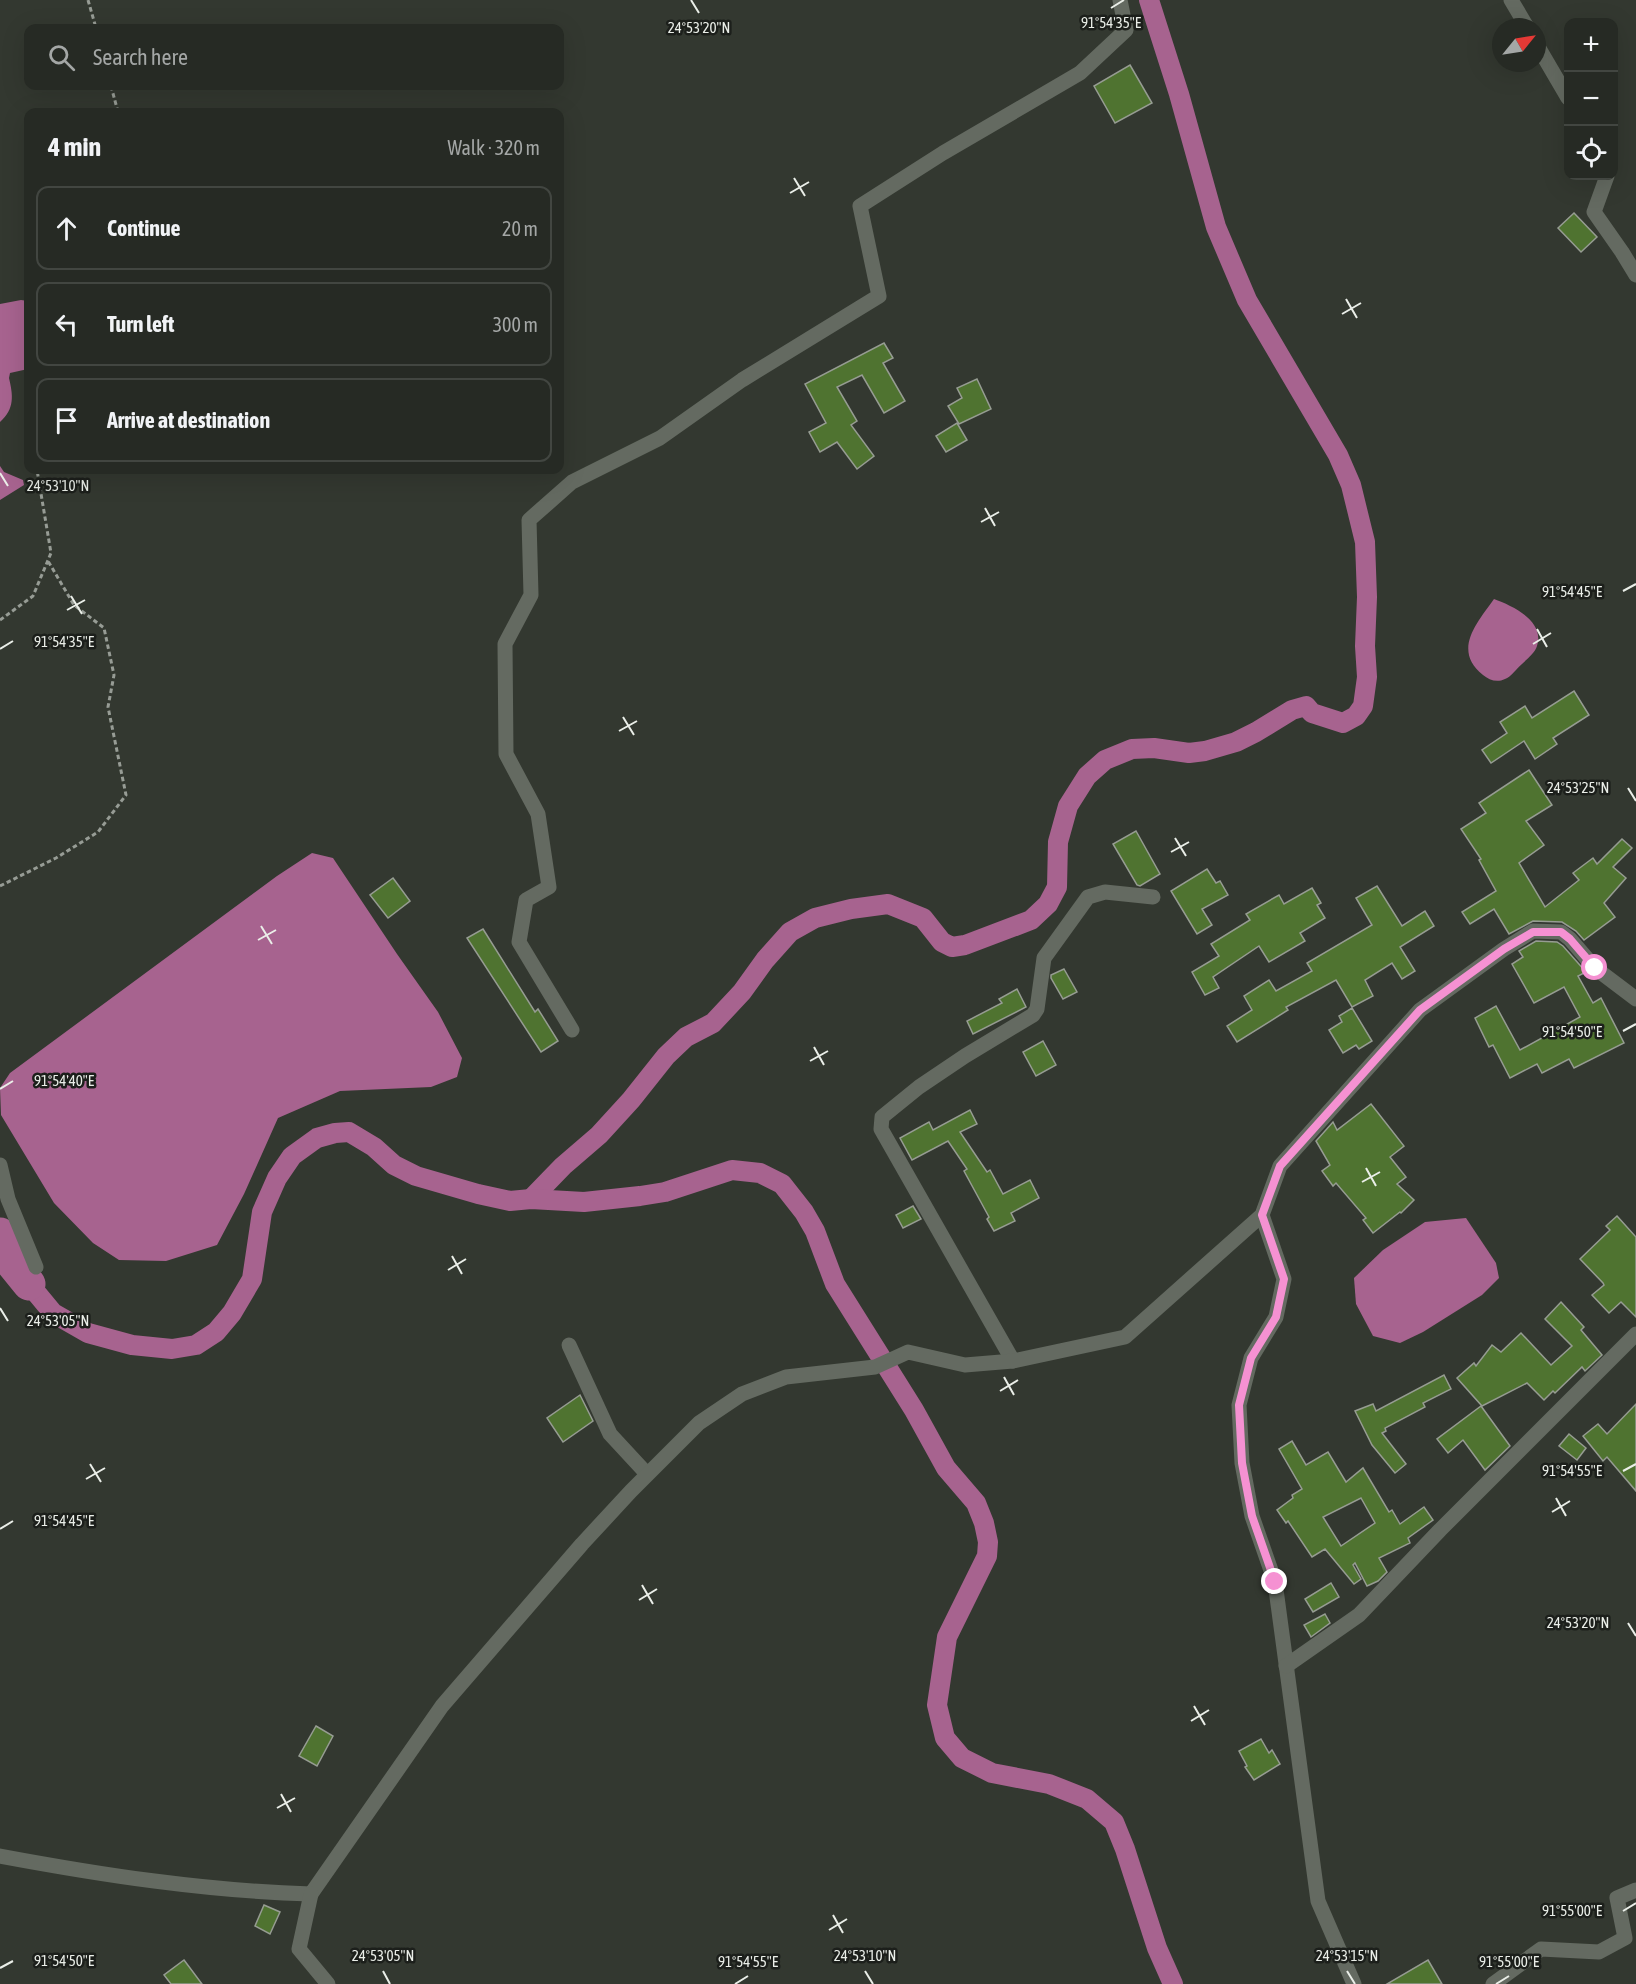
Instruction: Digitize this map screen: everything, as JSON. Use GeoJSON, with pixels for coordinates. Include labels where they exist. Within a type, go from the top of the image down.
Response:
{"type":"FeatureCollection","features":[{"type":"Feature","properties":{"kind":"street"},"geometry":{"type":"LineString","coordinates":[[572,1030],[519,942],[526,900],[549,887],[538,814],[506,754],[505,644],[531,595],[529,520],[572,482],[660,438],[742,380],[879,296],[860,206],[943,153],[1080,73],[1126,30],[1120,0]]}},
{"type":"Feature","properties":{"kind":"street"},"geometry":{"type":"LineString","coordinates":[[1511,0],[1522,18]]}},
{"type":"Feature","properties":{"kind":"street"},"geometry":{"type":"LineString","coordinates":[[1546,60],[1564,90]]}},
{"type":"Feature","properties":{"kind":"street"},"geometry":{"type":"LineString","coordinates":[[1606,180],[1594,213],[1636,276]]}},
{"type":"Feature","properties":{"kind":"street"},"geometry":{"type":"LineString","coordinates":[[1013,1361],[881,1129],[882,1117],[919,1087],[1032,1015],[1037,1009],[1044,958],[1088,897],[1105,892],[1153,897]]}},
{"type":"Feature","properties":{"kind":"street"},"geometry":{"type":"LineString","coordinates":[[327,1984],[299,1949],[311,1894],[442,1706],[582,1544],[647,1474],[699,1423],[742,1394],[786,1377],[875,1367],[908,1352],[965,1365],[1013,1361],[1125,1337],[1262,1215],[1280,1166],[1420,1010],[1504,949],[1533,932],[1561,932],[1595,968],[1636,999]]}},
{"type":"Feature","properties":{"kind":"street"},"geometry":{"type":"LineString","coordinates":[[0,1165],[8,1199],[36,1267]]}},
{"type":"Feature","properties":{"kind":"street"},"geometry":{"type":"LineString","coordinates":[[1262,1215],[1284,1279],[1276,1317],[1251,1358],[1239,1405],[1242,1463],[1252,1516],[1275,1582],[1318,1901],[1354,1984]]}},
{"type":"Feature","properties":{"kind":"street"},"geometry":{"type":"LineString","coordinates":[[1286,1666],[1359,1614],[1636,1334]]}},
{"type":"Feature","properties":{"kind":"street"},"geometry":{"type":"LineString","coordinates":[[569,1345],[610,1434],[647,1474]]}},
{"type":"Feature","properties":{"kind":"street"},"geometry":{"type":"LineString","coordinates":[[0,1856],[93,1874],[264,1893],[311,1894]]}},
{"type":"Feature","properties":{"kind":"street"},"geometry":{"type":"LineString","coordinates":[[1493,1984],[1541,1949],[1599,1952],[1624,1938],[1617,1898],[1636,1890]]}},
{"type":"Feature","properties":{"kind":"path"},"geometry":{"type":"LineString","coordinates":[[88,0],[95,24]]}},
{"type":"Feature","properties":{"kind":"path"},"geometry":{"type":"LineString","coordinates":[[112,90],[117,108]]}},
{"type":"Feature","properties":{"kind":"path"},"geometry":{"type":"LineString","coordinates":[[0,620],[33,596],[51,553],[38,474]]}},
{"type":"Feature","properties":{"kind":"path"},"geometry":{"type":"LineString","coordinates":[[0,886],[56,858],[98,832],[126,795],[108,706],[114,675],[104,628],[74,605],[48,561]]}},
{"type":"Feature","properties":{"kind":"shaded area"},"geometry":{"type":"Polygon","coordinates":[[[24,300],[24,370],[10,373],[12,402],[0,422],[0,304],[24,300]]]}},
{"type":"Feature","properties":{"kind":"shaded area"},"geometry":{"type":"Polygon","coordinates":[[[0,466],[4,472],[23,480],[24,485],[0,500],[0,466]]]}},
{"type":"Feature","properties":{"kind":"shaded area"},"geometry":{"type":"Polygon","coordinates":[[[1494,599],[1526,616],[1536,629],[1538,637],[1533,653],[1509,676],[1499,681],[1483,675],[1474,666],[1469,656],[1468,646],[1475,627],[1494,599]]]}},
{"type":"Feature","properties":{"kind":"shaded area"},"geometry":{"type":"Polygon","coordinates":[[[312,853],[333,858],[438,1012],[462,1058],[457,1077],[431,1087],[340,1091],[278,1118],[244,1194],[217,1245],[166,1261],[119,1260],[93,1243],[54,1203],[1,1115],[0,1088],[10,1073],[277,876],[312,853]]]}},
{"type":"Feature","properties":{"kind":"shaded area"},"geometry":{"type":"Polygon","coordinates":[[[1466,1218],[1496,1263],[1499,1278],[1482,1295],[1423,1332],[1400,1343],[1373,1336],[1356,1304],[1354,1278],[1383,1250],[1425,1222],[1466,1218]]]}},
{"type":"Feature","properties":{"kind":"building"},"geometry":{"type":"Polygon","coordinates":[[[1130,65],[1152,103],[1115,123],[1094,86],[1130,65]]]}},
{"type":"Feature","properties":{"kind":"building"},"geometry":{"type":"Polygon","coordinates":[[[1574,213],[1597,237],[1581,252],[1558,228],[1574,213]]]}},
{"type":"Feature","properties":{"kind":"building"},"geometry":{"type":"Polygon","coordinates":[[[884,343],[893,358],[883,363],[905,401],[884,413],[862,375],[837,387],[857,421],[851,425],[874,456],[857,469],[837,442],[820,452],[809,432],[826,423],[805,384],[884,343]]]}},
{"type":"Feature","properties":{"kind":"building"},"geometry":{"type":"Polygon","coordinates":[[[977,379],[991,409],[959,424],[948,406],[962,398],[957,388],[977,379]]]}},
{"type":"Feature","properties":{"kind":"building"},"geometry":{"type":"Polygon","coordinates":[[[957,423],[967,440],[946,452],[936,436],[957,423]]]}},
{"type":"Feature","properties":{"kind":"building"},"geometry":{"type":"Polygon","coordinates":[[[1574,691],[1589,715],[1553,738],[1557,744],[1535,759],[1524,741],[1491,763],[1482,750],[1507,733],[1500,722],[1525,706],[1532,718],[1574,691]]]}},
{"type":"Feature","properties":{"kind":"building"},"geometry":{"type":"Polygon","coordinates":[[[1529,770],[1552,805],[1526,821],[1544,845],[1519,863],[1545,907],[1579,880],[1573,873],[1593,858],[1597,864],[1622,839],[1632,848],[1613,867],[1626,878],[1604,903],[1615,917],[1584,940],[1576,931],[1562,922],[1533,921],[1509,934],[1494,909],[1470,924],[1462,912],[1496,891],[1479,860],[1481,859],[1461,829],[1486,813],[1479,803],[1529,770]]]}},
{"type":"Feature","properties":{"kind":"building"},"geometry":{"type":"Polygon","coordinates":[[[1136,831],[1160,874],[1140,886],[1137,885],[1113,844],[1136,831]]]}},
{"type":"Feature","properties":{"kind":"building"},"geometry":{"type":"Polygon","coordinates":[[[1207,869],[1216,883],[1220,881],[1228,895],[1202,909],[1212,925],[1197,934],[1171,891],[1207,869]]]}},
{"type":"Feature","properties":{"kind":"building"},"geometry":{"type":"Polygon","coordinates":[[[393,878],[410,901],[388,918],[370,895],[393,878]]]}},
{"type":"Feature","properties":{"kind":"building"},"geometry":{"type":"Polygon","coordinates":[[[1377,886],[1402,926],[1425,911],[1434,926],[1400,947],[1415,971],[1402,979],[1392,963],[1365,980],[1373,996],[1352,1007],[1336,980],[1286,1007],[1288,1010],[1237,1042],[1227,1026],[1252,1010],[1244,996],[1269,980],[1276,991],[1312,971],[1307,963],[1372,925],[1356,898],[1377,886]]]}},
{"type":"Feature","properties":{"kind":"building"},"geometry":{"type":"Polygon","coordinates":[[[1312,888],[1321,903],[1317,905],[1325,918],[1300,933],[1305,941],[1269,962],[1259,946],[1213,977],[1219,988],[1205,995],[1192,972],[1219,956],[1211,944],[1250,920],[1246,914],[1279,895],[1284,904],[1312,888]]]}},
{"type":"Feature","properties":{"kind":"building"},"geometry":{"type":"Polygon","coordinates":[[[483,929],[535,1012],[538,1009],[558,1041],[541,1052],[467,938],[483,929]]]}},
{"type":"Feature","properties":{"kind":"building"},"geometry":{"type":"Polygon","coordinates":[[[1536,941],[1557,942],[1586,972],[1578,976],[1593,1003],[1601,998],[1624,1043],[1574,1068],[1569,1059],[1542,1073],[1537,1064],[1510,1078],[1493,1045],[1489,1047],[1475,1018],[1496,1006],[1520,1050],[1580,1017],[1564,987],[1534,1003],[1512,964],[1523,957],[1519,951],[1536,941]]]}},
{"type":"Feature","properties":{"kind":"building"},"geometry":{"type":"Polygon","coordinates":[[[1064,969],[1077,992],[1063,999],[1051,975],[1064,969]]]}},
{"type":"Feature","properties":{"kind":"building"},"geometry":{"type":"Polygon","coordinates":[[[1017,989],[1026,1007],[973,1034],[967,1021],[1002,1003],[999,999],[1017,989]]]}},
{"type":"Feature","properties":{"kind":"building"},"geometry":{"type":"Polygon","coordinates":[[[1352,1008],[1372,1041],[1359,1049],[1356,1045],[1343,1053],[1329,1030],[1342,1022],[1339,1016],[1352,1008]]]}},
{"type":"Feature","properties":{"kind":"building"},"geometry":{"type":"Polygon","coordinates":[[[1043,1041],[1056,1065],[1036,1076],[1023,1052],[1043,1041]]]}},
{"type":"Feature","properties":{"kind":"building"},"geometry":{"type":"Polygon","coordinates":[[[1371,1104],[1404,1146],[1390,1157],[1406,1177],[1397,1184],[1414,1200],[1401,1213],[1373,1233],[1363,1220],[1366,1218],[1336,1183],[1333,1186],[1322,1171],[1330,1165],[1316,1141],[1333,1122],[1337,1130],[1371,1104]]]}},
{"type":"Feature","properties":{"kind":"building"},"geometry":{"type":"Polygon","coordinates":[[[970,1110],[977,1124],[960,1132],[987,1172],[990,1170],[1003,1194],[1030,1180],[1039,1198],[1011,1213],[1015,1221],[994,1231],[964,1171],[967,1169],[948,1141],[912,1160],[900,1138],[929,1122],[933,1130],[970,1110]]]}},
{"type":"Feature","properties":{"kind":"building"},"geometry":{"type":"Polygon","coordinates":[[[913,1206],[921,1219],[903,1228],[896,1215],[913,1206]]]}},
{"type":"Feature","properties":{"kind":"building"},"geometry":{"type":"Polygon","coordinates":[[[1617,1216],[1636,1237],[1636,1317],[1621,1302],[1609,1313],[1592,1295],[1604,1285],[1603,1283],[1580,1259],[1610,1230],[1606,1226],[1617,1216]]]}},
{"type":"Feature","properties":{"kind":"building"},"geometry":{"type":"Polygon","coordinates":[[[1561,1302],[1584,1327],[1581,1330],[1602,1355],[1585,1371],[1582,1367],[1555,1393],[1553,1391],[1544,1400],[1527,1383],[1482,1406],[1457,1378],[1474,1363],[1476,1366],[1492,1345],[1501,1352],[1521,1333],[1551,1365],[1572,1346],[1545,1319],[1561,1302]]]}},
{"type":"Feature","properties":{"kind":"building"},"geometry":{"type":"Polygon","coordinates":[[[1444,1375],[1451,1389],[1423,1403],[1425,1407],[1385,1428],[1386,1431],[1382,1433],[1406,1464],[1395,1473],[1372,1445],[1355,1411],[1373,1404],[1376,1411],[1444,1375]]]}},
{"type":"Feature","properties":{"kind":"building"},"geometry":{"type":"Polygon","coordinates":[[[580,1395],[593,1421],[563,1442],[547,1418],[580,1395]]]}},
{"type":"Feature","properties":{"kind":"building"},"geometry":{"type":"Polygon","coordinates":[[[1636,1404],[1636,1491],[1607,1457],[1603,1461],[1583,1436],[1598,1424],[1607,1434],[1636,1404]]]}},
{"type":"Feature","properties":{"kind":"building"},"geometry":{"type":"Polygon","coordinates":[[[1481,1406],[1510,1446],[1485,1470],[1463,1440],[1448,1453],[1437,1439],[1481,1406]]]}},
{"type":"Feature","properties":{"kind":"building"},"geometry":{"type":"Polygon","coordinates":[[[1569,1434],[1586,1448],[1577,1460],[1559,1446],[1569,1434]]]}},
{"type":"Feature","properties":{"kind":"building"},"geometry":{"type":"Polygon","coordinates":[[[1292,1441],[1306,1465],[1328,1452],[1346,1482],[1363,1468],[1389,1512],[1392,1510],[1400,1524],[1424,1507],[1433,1520],[1408,1538],[1410,1543],[1379,1558],[1387,1572],[1378,1581],[1367,1586],[1355,1563],[1353,1565],[1361,1579],[1354,1584],[1325,1549],[1312,1557],[1288,1521],[1286,1523],[1277,1510],[1293,1498],[1292,1495],[1302,1489],[1279,1449],[1292,1441]],[[1361,1498],[1323,1517],[1341,1546],[1375,1523],[1361,1498]]]}},
{"type":"Feature","properties":{"kind":"building"},"geometry":{"type":"Polygon","coordinates":[[[1331,1583],[1339,1597],[1313,1612],[1305,1599],[1331,1583]]]}},
{"type":"Feature","properties":{"kind":"building"},"geometry":{"type":"Polygon","coordinates":[[[1325,1614],[1330,1623],[1311,1637],[1304,1625],[1325,1614]]]}},
{"type":"Feature","properties":{"kind":"building"},"geometry":{"type":"Polygon","coordinates":[[[316,1726],[333,1736],[317,1766],[299,1756],[316,1726]]]}},
{"type":"Feature","properties":{"kind":"building"},"geometry":{"type":"Polygon","coordinates":[[[1261,1739],[1269,1753],[1272,1750],[1280,1764],[1254,1780],[1245,1767],[1247,1766],[1239,1751],[1261,1739]]]}},
{"type":"Feature","properties":{"kind":"building"},"geometry":{"type":"Polygon","coordinates":[[[264,1905],[280,1912],[270,1934],[255,1926],[264,1905]]]}},
{"type":"Feature","properties":{"kind":"building"},"geometry":{"type":"Polygon","coordinates":[[[184,1960],[202,1984],[171,1984],[164,1975],[184,1960]]]}},
{"type":"Feature","properties":{"kind":"building"},"geometry":{"type":"Polygon","coordinates":[[[1428,1960],[1442,1984],[1387,1984],[1428,1960]]]}},
{"type":"Feature","properties":{"kind":"waterway"},"geometry":{"type":"LineString","coordinates":[[531,1199],[563,1166],[599,1135],[666,1056],[686,1037],[713,1023],[742,992],[765,960],[790,932],[815,918],[851,909],[888,904],[923,918],[942,942],[952,947],[965,945],[1031,920],[1048,904],[1057,887],[1058,842],[1068,806],[1087,776],[1105,760],[1132,749],[1154,748],[1189,753],[1205,751],[1236,742],[1292,710],[1306,706],[1312,713],[1343,723],[1356,716],[1363,706],[1367,677],[1365,542],[1351,485],[1338,455],[1247,300],[1216,227],[1179,94],[1149,0]]}},
{"type":"Feature","properties":{"kind":"waterway"},"geometry":{"type":"LineString","coordinates":[[29,1284],[53,1313],[88,1333],[132,1345],[172,1349],[196,1345],[216,1332],[232,1313],[252,1279],[262,1212],[277,1178],[292,1156],[317,1138],[335,1133],[349,1132],[374,1147],[394,1165],[416,1176],[510,1201],[531,1199],[584,1202],[640,1196],[665,1192],[732,1170],[760,1173],[782,1184],[804,1212],[815,1231],[835,1284],[914,1410],[946,1468],[976,1503],[984,1523],[988,1542],[987,1556],[947,1637],[937,1705],[945,1738],[962,1758],[992,1773],[1049,1784],[1087,1799],[1114,1822],[1157,1948],[1173,1984]]}},
{"type":"Feature","properties":{"kind":"waterway"},"geometry":{"type":"LineString","coordinates":[[0,1234],[11,1262],[29,1284]]}},
{"type":"Feature","properties":{"kind":"route"},"geometry":{"type":"LineString","coordinates":[[1275,1582],[1252,1516],[1242,1463],[1239,1405],[1251,1358],[1276,1317],[1284,1279],[1262,1215],[1280,1166],[1420,1010],[1504,949],[1533,932],[1561,932],[1595,968]]}}]}
